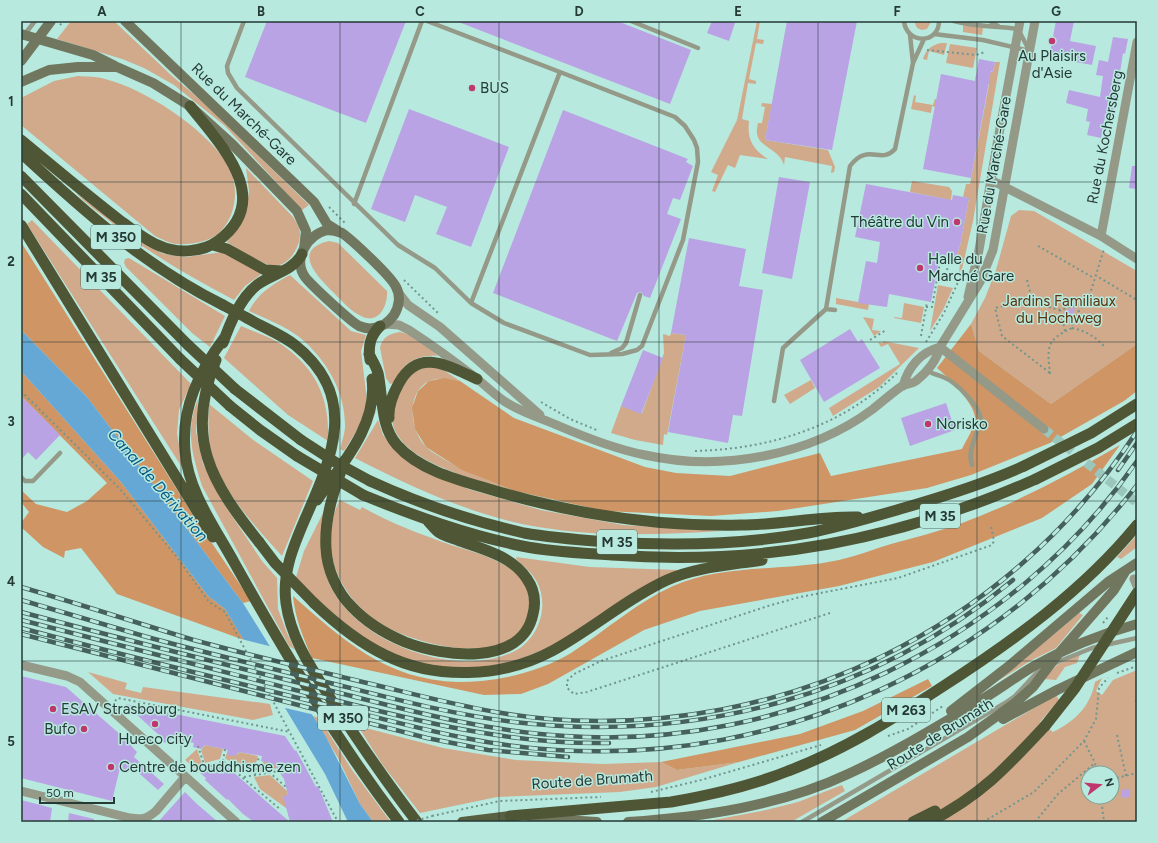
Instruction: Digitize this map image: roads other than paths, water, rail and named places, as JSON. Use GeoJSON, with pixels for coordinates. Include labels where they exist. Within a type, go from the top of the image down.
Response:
{"type":"FeatureCollection","features":[{"type":"Feature","properties":{"kind":"highway"},"geometry":{"type":"LineString","coordinates":[[21,140],[112,214],[147,239],[161,247],[184,251],[213,245],[228,234],[236,224],[241,211],[243,199],[241,183],[229,154],[190,106]]}},
{"type":"Feature","properties":{"kind":"highway","name":"M 350"},"geometry":{"type":"LineString","coordinates":[[21,153],[89,216],[133,251],[194,291],[223,305],[294,344],[316,366],[330,392],[335,419],[333,442],[328,461],[307,515],[294,543],[286,573],[285,593],[291,626],[308,663],[349,728],[417,822]]}},
{"type":"Feature","properties":{"kind":"highway","name":"M 35"},"geometry":{"type":"LineString","coordinates":[[21,176],[188,346],[235,389],[301,440],[334,462],[370,481],[434,508],[480,522],[526,533],[574,539],[671,545],[737,542],[806,533],[871,517],[968,489],[1024,466],[1091,433],[1137,404]]}},
{"type":"Feature","properties":{"kind":"highway","name":"M 35"},"geometry":{"type":"LineString","coordinates":[[21,194],[180,359],[230,406],[260,430],[297,456],[363,495],[427,520],[478,536],[523,546],[574,553],[671,559],[713,557],[817,547],[842,543],[951,513],[1036,479],[1098,448],[1137,424]]}},
{"type":"Feature","properties":{"kind":"highway","name":"M 350"},"geometry":{"type":"LineString","coordinates":[[21,225],[169,469],[263,613],[326,717],[363,773],[399,822]]}},
{"type":"Feature","properties":{"kind":"highway"},"geometry":{"type":"LineString","coordinates":[[213,245],[227,249],[265,270],[282,271]]}},
{"type":"Feature","properties":{"kind":"highway"},"geometry":{"type":"LineString","coordinates":[[303,252],[294,265],[255,286],[234,316],[204,395],[202,424],[204,446],[211,468],[221,487],[275,563],[314,603],[355,638],[386,655],[418,667],[453,672],[487,671],[516,665],[550,652],[645,591],[669,579],[696,571],[782,557],[817,547]]}},
{"type":"Feature","properties":{"kind":"highway"},"geometry":{"type":"LineString","coordinates":[[382,325],[372,337],[369,354],[378,372],[386,421],[390,435],[397,445],[416,460],[459,480],[542,504],[587,514],[637,521],[726,525],[792,522],[829,516],[871,517]]}},
{"type":"Feature","properties":{"kind":"highway","name":"M 350"},"geometry":{"type":"LineString","coordinates":[[225,337],[206,363],[191,397],[186,418],[185,452],[190,476],[198,497],[263,613]]}},
{"type":"Feature","properties":{"kind":"highway","name":"M 350"},"geometry":{"type":"LineString","coordinates":[[307,515],[346,460],[365,427],[370,412],[374,389],[369,354]]}},
{"type":"Feature","properties":{"kind":"highway"},"geometry":{"type":"LineString","coordinates":[[390,435],[389,413],[392,396],[407,370],[416,364],[423,362],[439,363],[477,379]]}},
{"type":"Feature","properties":{"kind":"highway"},"geometry":{"type":"LineString","coordinates":[[346,460],[329,508],[326,547],[333,578],[338,590],[351,607],[370,623],[393,636],[437,651],[469,654],[482,653],[502,648],[517,641],[529,626],[534,609],[532,588],[522,571],[500,556],[440,533],[427,520]]}},
{"type":"Feature","properties":{"kind":"highway","name":"M 263"},"geometry":{"type":"LineString","coordinates":[[510,816],[671,802],[698,797],[753,784],[793,770],[843,748],[940,688],[1033,624],[1062,600],[1112,554],[1137,525]]}},
{"type":"Feature","properties":{"kind":"highway"},"geometry":{"type":"LineString","coordinates":[[928,822],[968,800],[986,786],[1045,726],[1075,688],[1137,593]]}},
{"type":"Feature","properties":{"kind":"highway"},"geometry":{"type":"LineString","coordinates":[[913,822],[971,791],[1003,767],[1033,739]]}},
{"type":"Feature","properties":{"kind":"main road"},"geometry":{"type":"LineString","coordinates":[[21,61],[51,21]]}},
{"type":"Feature","properties":{"kind":"main road","name":"Rue du Marché-Gare"},"geometry":{"type":"LineString","coordinates":[[125,21],[314,202],[327,224],[348,238],[393,281],[398,292]]}},
{"type":"Feature","properties":{"kind":"main road"},"geometry":{"type":"LineString","coordinates":[[22,36],[38,39],[93,55],[153,83],[190,106],[232,144],[297,211],[306,231],[301,266],[305,277],[353,322],[367,328],[382,325],[392,318],[398,307],[398,292]]}},
{"type":"Feature","properties":{"kind":"main road"},"geometry":{"type":"LineString","coordinates":[[21,82],[50,70],[78,67],[117,67]]}},
{"type":"Feature","properties":{"kind":"main road"},"geometry":{"type":"LineString","coordinates":[[303,252],[311,238],[316,234],[327,230],[338,231]]}},
{"type":"Feature","properties":{"kind":"main road","name":"Route de Brumath"},"geometry":{"type":"LineString","coordinates":[[920,735],[1009,666],[1108,582],[1137,563]]}},
{"type":"Feature","properties":{"kind":"main road","name":"Route de Brumath"},"geometry":{"type":"LineString","coordinates":[[822,822],[968,737],[1027,693],[1053,659],[1114,590],[1125,572]]}},
{"type":"Feature","properties":{"kind":"main road"},"geometry":{"type":"LineString","coordinates":[[1085,623],[1088,631],[1098,637]]}},
{"type":"Feature","properties":{"kind":"main road"},"geometry":{"type":"LineString","coordinates":[[1053,659],[1098,637],[1137,624]]}},
{"type":"Feature","properties":{"kind":"main road"},"geometry":{"type":"LineString","coordinates":[[968,737],[1057,690],[1137,652]]}},
{"type":"Feature","properties":{"kind":"main road","name":"Route de Brumath"},"geometry":{"type":"LineString","coordinates":[[628,822],[695,816],[788,796],[848,774],[976,703],[1011,680],[1053,659]]}},
{"type":"Feature","properties":{"kind":"main road","name":"M 263"},"geometry":{"type":"LineString","coordinates":[[462,822],[510,816],[597,822]]}},
{"type":"Feature","properties":{"kind":"street","name":"Rue du Marché-Gare"},"geometry":{"type":"LineString","coordinates":[[382,325],[399,325],[409,330],[477,379],[504,401],[600,442],[646,455],[689,461],[733,460],[754,457],[790,448],[837,432],[865,415],[903,386],[915,381],[927,370],[938,356],[940,347],[983,276],[993,250],[1035,21]]}},
{"type":"Feature","properties":{"kind":"street","name":"Rue du Marché-Gare"},"geometry":{"type":"LineString","coordinates":[[965,308],[979,250],[1019,25]]}},
{"type":"Feature","properties":{"kind":"street","name":"Rue du Kochersberg"},"geometry":{"type":"LineString","coordinates":[[1104,238],[1137,42]]}},
{"type":"Feature","properties":{"kind":"street"},"geometry":{"type":"LineString","coordinates":[[991,180],[1104,238],[1137,259]]}},
{"type":"Feature","properties":{"kind":"street"},"geometry":{"type":"LineString","coordinates":[[398,292],[408,305],[440,327],[546,420]]}},
{"type":"Feature","properties":{"kind":"street"},"geometry":{"type":"LineString","coordinates":[[903,386],[907,372],[919,359],[930,350],[940,347],[1044,429]]}},
{"type":"Feature","properties":{"kind":"street"},"geometry":{"type":"LineString","coordinates":[[21,665],[76,679],[236,822]]}},
{"type":"Feature","properties":{"kind":"street"},"geometry":{"type":"LineString","coordinates":[[21,790],[130,818],[143,819],[156,811],[185,776]]}},
{"type":"Feature","properties":{"kind":"lane"},"geometry":{"type":"LineString","coordinates":[[22,36],[35,21]]}},
{"type":"Feature","properties":{"kind":"lane"},"geometry":{"type":"LineString","coordinates":[[244,21],[228,62],[228,73],[240,92],[354,204],[404,250],[435,268],[471,303],[504,323],[584,354],[596,356],[622,354],[637,350],[642,346],[683,240],[698,162],[698,153],[689,132],[675,117],[427,21]]}},
{"type":"Feature","properties":{"kind":"lane"},"geometry":{"type":"LineString","coordinates":[[354,204],[422,21]]}},
{"type":"Feature","properties":{"kind":"lane"},"geometry":{"type":"LineString","coordinates":[[630,21],[698,48]]}},
{"type":"Feature","properties":{"kind":"lane"},"geometry":{"type":"LineString","coordinates":[[904,21],[910,35],[913,63]]}},
{"type":"Feature","properties":{"kind":"lane"},"geometry":{"type":"LineString","coordinates":[[910,35],[919,39],[924,39],[934,34],[937,30],[939,21]]}},
{"type":"Feature","properties":{"kind":"lane"},"geometry":{"type":"LineString","coordinates":[[954,21],[988,27],[1019,25],[1030,51]]}},
{"type":"Feature","properties":{"kind":"lane"},"geometry":{"type":"LineString","coordinates":[[990,21],[998,26]]}},
{"type":"Feature","properties":{"kind":"lane"},"geometry":{"type":"LineString","coordinates":[[934,34],[983,40],[1030,51]]}},
{"type":"Feature","properties":{"kind":"lane"},"geometry":{"type":"LineString","coordinates":[[774,401],[783,348],[826,309],[850,166],[857,157],[864,154],[881,155],[891,153],[895,149],[913,63],[924,39]]}},
{"type":"Feature","properties":{"kind":"lane"},"geometry":{"type":"LineString","coordinates":[[471,303],[560,72]]}},
{"type":"Feature","properties":{"kind":"lane"},"geometry":{"type":"LineString","coordinates":[[610,354],[624,346],[630,334],[640,295]]}},
{"type":"Feature","properties":{"kind":"lane"},"geometry":{"type":"LineString","coordinates":[[826,309],[835,310]]}},
{"type":"Feature","properties":{"kind":"lane"},"geometry":{"type":"LineString","coordinates":[[927,370],[932,375],[944,377],[954,384],[970,398],[978,410],[981,421],[970,452],[972,465]]}},
{"type":"Feature","properties":{"kind":"lane"},"geometry":{"type":"LineString","coordinates":[[21,477],[25,481],[33,481],[60,453]]}},
{"type":"Feature","properties":{"kind":"lane"},"geometry":{"type":"LineString","coordinates":[[802,822],[1005,704],[1053,659],[1125,572]]}},
{"type":"Feature","properties":{"kind":"lane"},"geometry":{"type":"LineString","coordinates":[[1011,680],[1036,674],[1053,659],[1092,648],[1137,638]]}},
{"type":"Feature","properties":{"kind":"water"},"geometry":{"type":"Polygon","coordinates":[[[21,330],[87,397],[243,603],[326,737],[360,804],[373,822],[348,822],[325,774],[225,609],[208,596],[121,482],[21,371],[21,330]]]}},
{"type":"Feature","properties":{"kind":"tunnel"},"geometry":{"type":"LineString","coordinates":[[1044,429],[1137,503]]}},
{"type":"Feature","properties":{"kind":"railway"},"geometry":{"type":"LineString","coordinates":[[21,587],[187,638],[232,650],[480,709],[526,717],[549,719],[636,720],[722,709],[804,688],[883,656],[956,614],[1024,562],[1084,501],[1137,431]]}},
{"type":"Feature","properties":{"kind":"railway"},"geometry":{"type":"LineString","coordinates":[[1118,470],[1137,443]]}},
{"type":"Feature","properties":{"kind":"railway"},"geometry":{"type":"LineString","coordinates":[[21,612],[166,650],[406,710],[469,724],[565,736],[648,736],[729,725],[809,704],[886,672],[959,632],[1025,583],[1085,526],[1137,461]]}},
{"type":"Feature","properties":{"kind":"railway"},"geometry":{"type":"LineString","coordinates":[[21,628],[444,734],[500,744],[556,750],[640,750],[723,740],[803,720],[880,690],[952,651],[1020,604],[1082,548],[1137,485]]}},
{"type":"Feature","properties":{"kind":"railway"},"geometry":{"type":"LineString","coordinates":[[21,600],[168,643],[413,704],[489,719],[581,727],[648,725],[714,717],[778,703],[841,682],[901,654],[958,621],[1013,580]]}},
{"type":"Feature","properties":{"kind":"railway"},"geometry":{"type":"LineString","coordinates":[[21,620],[348,703],[458,729],[533,740],[609,743]]}},
{"type":"Feature","properties":{"kind":"railway"},"geometry":{"type":"LineString","coordinates":[[21,634],[427,738],[488,750],[568,757]]}},
{"type":"Feature","properties":{"kind":"place","name":"Au Plaisirs d'Asie"},"geometry":{"type":"Point","coordinates":[1052,41]}},
{"type":"Feature","properties":{"kind":"place","name":"BUS"},"geometry":{"type":"Point","coordinates":[472,88]}},
{"type":"Feature","properties":{"kind":"place","name":"Théâtre du Vin"},"geometry":{"type":"Point","coordinates":[957,222]}},
{"type":"Feature","properties":{"kind":"place","name":"Halle du Marché Gare"},"geometry":{"type":"Point","coordinates":[920,268]}},
{"type":"Feature","properties":{"kind":"place","name":"Norisko"},"geometry":{"type":"Point","coordinates":[928,424]}},
{"type":"Feature","properties":{"kind":"place","name":"ESAV Strasbourg"},"geometry":{"type":"Point","coordinates":[53,709]}},
{"type":"Feature","properties":{"kind":"place","name":"Hueco city"},"geometry":{"type":"Point","coordinates":[155,724]}},
{"type":"Feature","properties":{"kind":"place","name":"Bufo"},"geometry":{"type":"Point","coordinates":[84,729]}},
{"type":"Feature","properties":{"kind":"place","name":"Centre de bouddhisme zen"},"geometry":{"type":"Point","coordinates":[111,767]}},
{"type":"Feature","properties":{"kind":"park label","name":"Jardins Familiaux du Hochweg"},"geometry":{"type":"Point","coordinates":[1059,310]}},
{"type":"Feature","properties":{"kind":"water label","name":"Canal de Dérivation"},"geometry":{"type":"Point","coordinates":[158,485]}}]}
